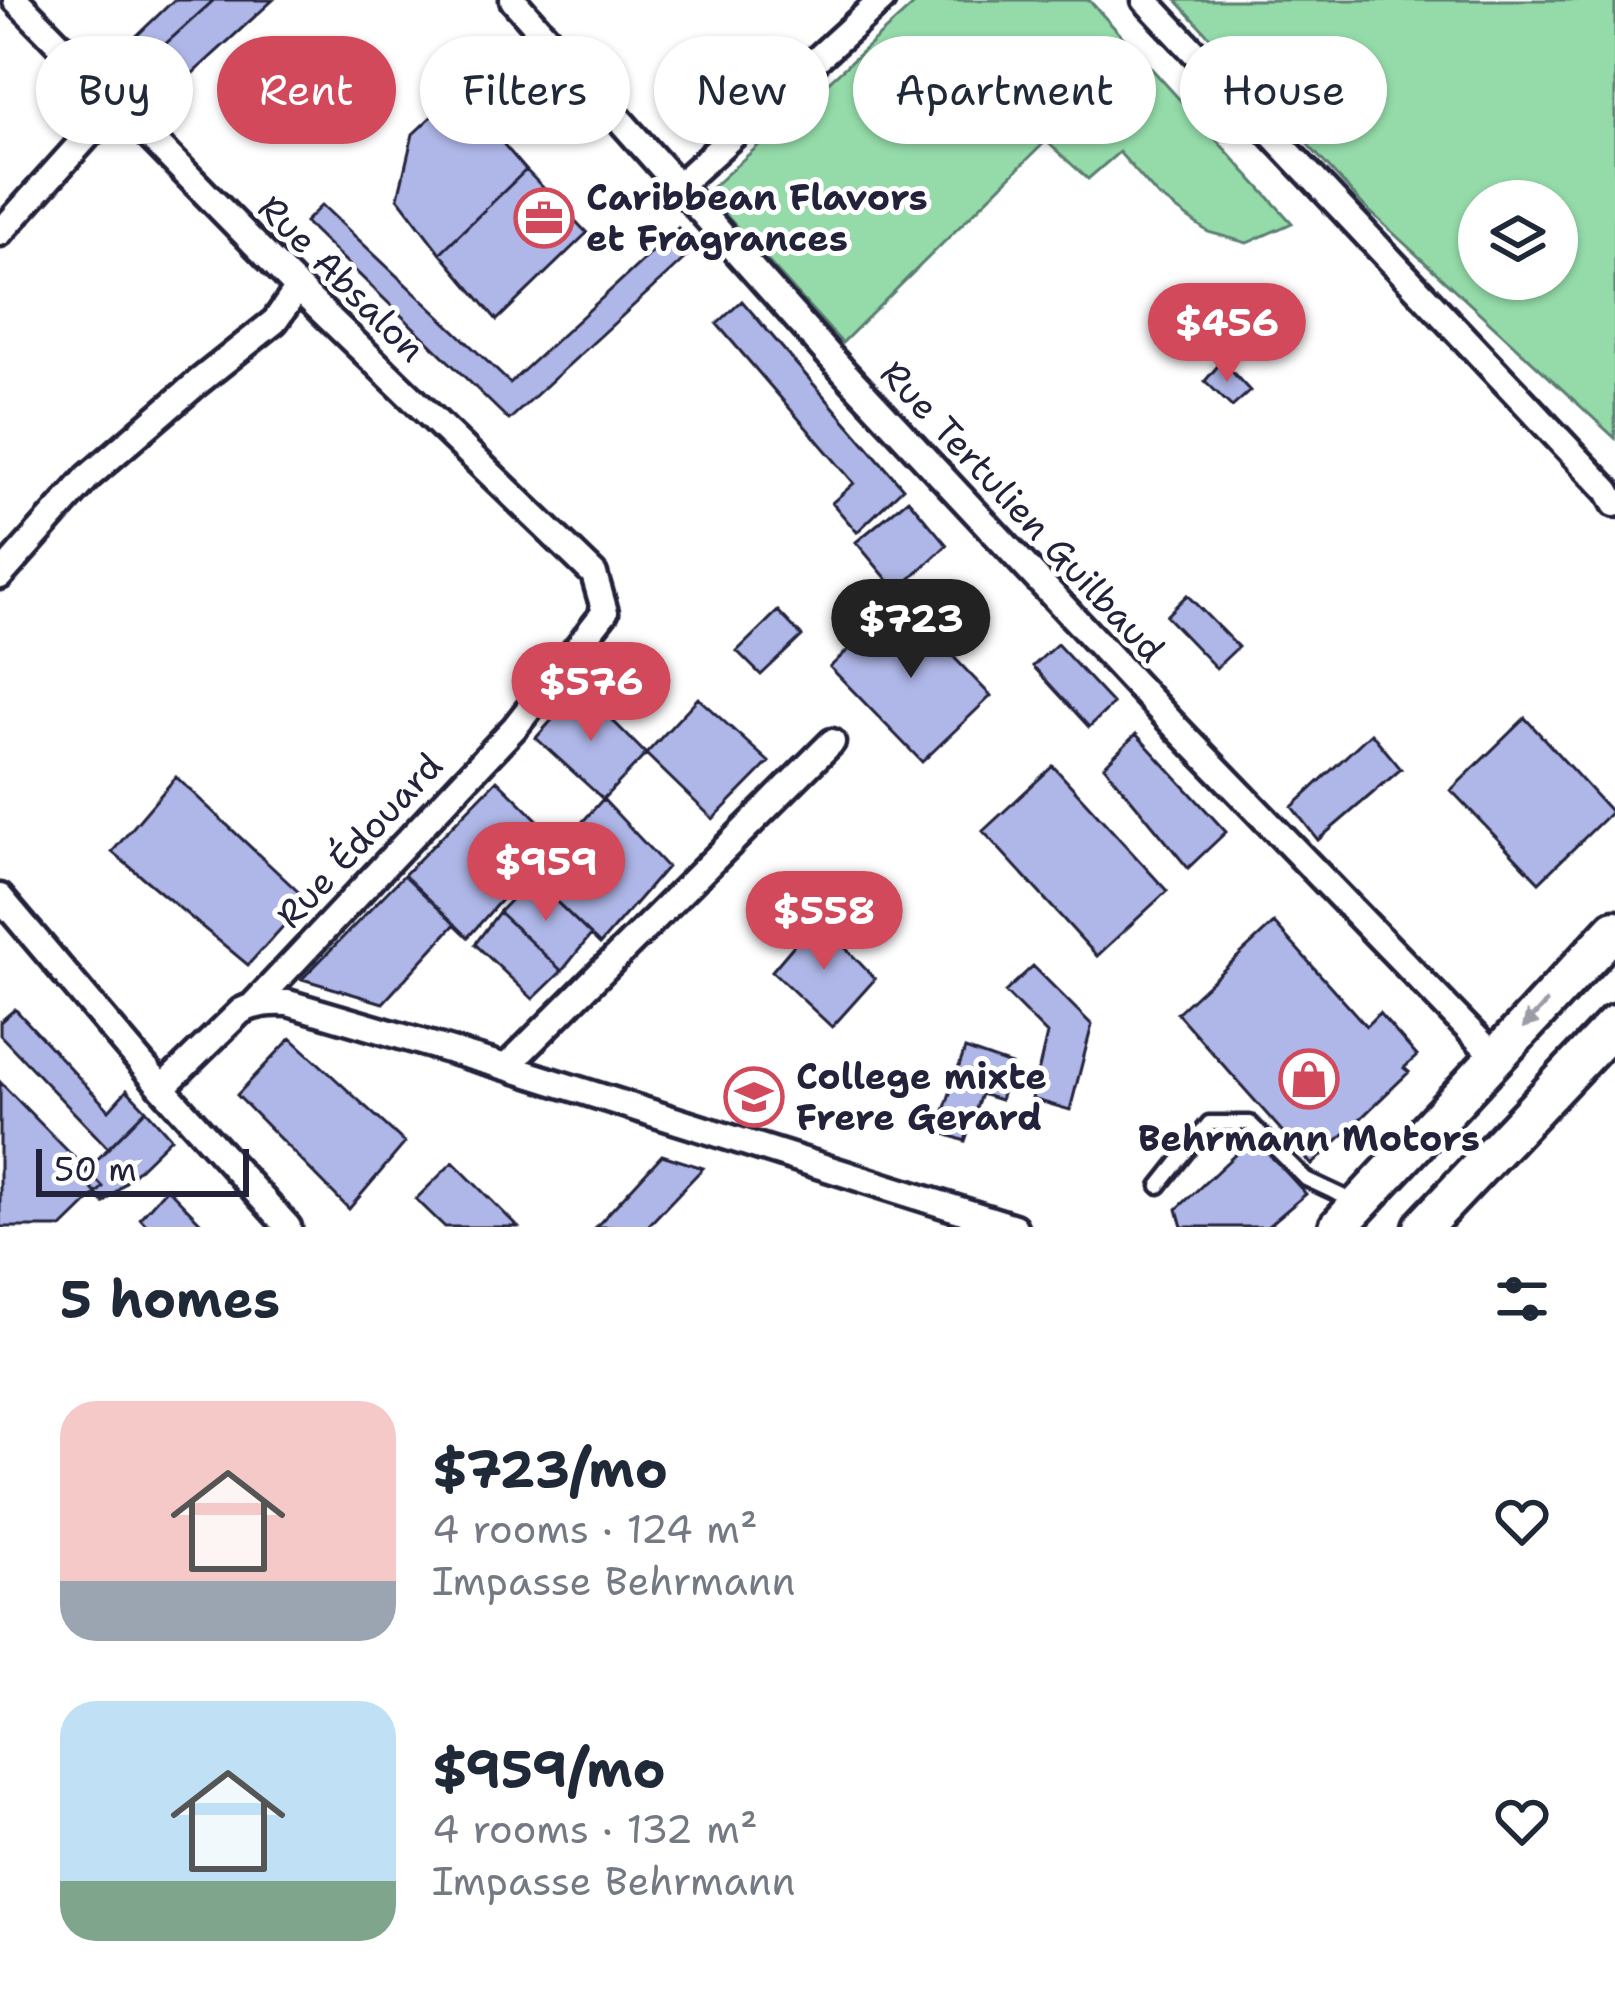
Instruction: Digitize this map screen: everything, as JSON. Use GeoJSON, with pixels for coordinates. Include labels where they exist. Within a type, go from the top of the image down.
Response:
{"type":"FeatureCollection","features":[{"type":"Feature","properties":{"kind":"main road"},"geometry":{"type":"LineString","coordinates":[[1349,1216],[1615,929]]}},
{"type":"Feature","properties":{"kind":"main road"},"geometry":{"type":"LineString","coordinates":[[1423,1227],[1610,1037]]}},
{"type":"Feature","properties":{"kind":"street","name":"Rue Absalon"},"geometry":{"type":"LineString","coordinates":[[16,0],[51,36]]}},
{"type":"Feature","properties":{"kind":"street","name":"Rue Tertulien Guilbaud"},"geometry":{"type":"LineString","coordinates":[[513,0],[844,372],[1155,705],[1496,1058]]}},
{"type":"Feature","properties":{"kind":"street"},"geometry":{"type":"LineString","coordinates":[[679,185],[881,0]]}},
{"type":"Feature","properties":{"kind":"street"},"geometry":{"type":"LineString","coordinates":[[1145,0],[1613,496]]}},
{"type":"Feature","properties":{"kind":"street"},"geometry":{"type":"LineString","coordinates":[[0,233],[80,144]]}},
{"type":"Feature","properties":{"kind":"street","name":"Rue Absalon"},"geometry":{"type":"LineString","coordinates":[[157,144],[298,288],[594,574],[605,612]]}},
{"type":"Feature","properties":{"kind":"street"},"geometry":{"type":"LineString","coordinates":[[0,576],[88,477],[275,321],[298,288]]}},
{"type":"Feature","properties":{"kind":"street","name":"Rue Édouard"},"geometry":{"type":"LineString","coordinates":[[162,1088],[229,1021],[254,1004],[515,727],[605,612]]}},
{"type":"Feature","properties":{"kind":"street"},"geometry":{"type":"LineString","coordinates":[[506,1067],[832,742]]}},
{"type":"Feature","properties":{"kind":"street"},"geometry":{"type":"LineString","coordinates":[[0,897],[162,1088],[289,1227]]}},
{"type":"Feature","properties":{"kind":"street"},"geometry":{"type":"LineString","coordinates":[[254,1004],[288,1003],[1014,1227]]}},
{"type":"Feature","properties":{"kind":"lane"},"geometry":{"type":"LineString","coordinates":[[1159,1186],[1209,1123],[1250,1123],[1349,1216]]}},
{"type":"Feature","properties":{"kind":"green space"},"geometry":{"type":"Polygon","coordinates":[[[919,0],[1089,0],[1122,36],[879,36],[919,0]]]}},
{"type":"Feature","properties":{"kind":"green space"},"geometry":{"type":"Polygon","coordinates":[[[1176,0],[1615,0],[1615,438],[1466,300],[1578,300],[1578,180],[1458,180],[1458,293],[1364,206],[1307,144],[1387,144],[1387,36],[1209,36],[1176,0]]]}},
{"type":"Feature","properties":{"kind":"green space"},"geometry":{"type":"Polygon","coordinates":[[[853,60],[853,144],[1043,144],[842,343],[706,193],[760,144],[829,144],[829,82],[853,60]]]}},
{"type":"Feature","properties":{"kind":"green space"},"geometry":{"type":"Polygon","coordinates":[[[1156,74],[1180,100],[1180,144],[1220,144],[1292,223],[1247,243],[1208,232],[1157,195],[1119,152],[1088,179],[1049,144],[1156,144],[1156,74]]]}},
{"type":"Feature","properties":{"kind":"building"},"geometry":{"type":"Polygon","coordinates":[[[174,0],[214,0],[174,36],[137,36],[174,0]]]}},
{"type":"Feature","properties":{"kind":"building"},"geometry":{"type":"Polygon","coordinates":[[[214,0],[273,0],[234,36],[217,36],[217,51],[193,73],[193,36],[174,36],[214,0]]]}},
{"type":"Feature","properties":{"kind":"building"},"geometry":{"type":"Polygon","coordinates":[[[420,127],[420,144],[503,144],[526,170],[440,253],[398,198],[413,134],[420,127]]]}},
{"type":"Feature","properties":{"kind":"building"},"geometry":{"type":"Polygon","coordinates":[[[526,170],[587,233],[497,320],[440,253],[526,170]]]}},
{"type":"Feature","properties":{"kind":"building"},"geometry":{"type":"Polygon","coordinates":[[[322,205],[510,383],[678,228],[696,248],[509,420],[305,222],[322,205]]]}},
{"type":"Feature","properties":{"kind":"building"},"geometry":{"type":"Polygon","coordinates":[[[742,301],[903,488],[857,532],[832,503],[854,483],[717,324],[742,301]]]}},
{"type":"Feature","properties":{"kind":"building"},"geometry":{"type":"Polygon","coordinates":[[[1222,361],[1250,391],[1232,407],[1205,381],[1222,361]]]}},
{"type":"Feature","properties":{"kind":"building"},"geometry":{"type":"Polygon","coordinates":[[[908,499],[947,545],[897,591],[856,542],[908,499]]]}},
{"type":"Feature","properties":{"kind":"building"},"geometry":{"type":"Polygon","coordinates":[[[1187,595],[1238,647],[1216,668],[1166,616],[1187,595]]]}},
{"type":"Feature","properties":{"kind":"building"},"geometry":{"type":"Polygon","coordinates":[[[900,601],[991,696],[922,762],[830,667],[900,601]]]}},
{"type":"Feature","properties":{"kind":"building"},"geometry":{"type":"Polygon","coordinates":[[[778,611],[802,636],[761,675],[737,651],[778,611]]]}},
{"type":"Feature","properties":{"kind":"building"},"geometry":{"type":"Polygon","coordinates":[[[1057,644],[1113,704],[1089,727],[1033,666],[1057,644]]]}},
{"type":"Feature","properties":{"kind":"building"},"geometry":{"type":"Polygon","coordinates":[[[580,688],[646,754],[603,799],[536,738],[580,688]]]}},
{"type":"Feature","properties":{"kind":"building"},"geometry":{"type":"Polygon","coordinates":[[[698,698],[769,762],[713,819],[646,754],[698,698]]]}},
{"type":"Feature","properties":{"kind":"building"},"geometry":{"type":"Polygon","coordinates":[[[1525,718],[1611,812],[1539,882],[1451,790],[1525,718]]]}},
{"type":"Feature","properties":{"kind":"building"},"geometry":{"type":"Polygon","coordinates":[[[1371,733],[1401,769],[1318,840],[1292,807],[1371,733]]]}},
{"type":"Feature","properties":{"kind":"building"},"geometry":{"type":"Polygon","coordinates":[[[1136,734],[1226,832],[1188,868],[1104,766],[1136,734]]]}},
{"type":"Feature","properties":{"kind":"building"},"geometry":{"type":"Polygon","coordinates":[[[1053,766],[1167,891],[1097,956],[983,831],[1053,766]]]}},
{"type":"Feature","properties":{"kind":"building"},"geometry":{"type":"Polygon","coordinates":[[[176,777],[307,900],[248,965],[112,852],[176,777]]]}},
{"type":"Feature","properties":{"kind":"building"},"geometry":{"type":"Polygon","coordinates":[[[497,780],[556,838],[468,937],[404,875],[497,780]]]}},
{"type":"Feature","properties":{"kind":"building"},"geometry":{"type":"Polygon","coordinates":[[[603,799],[667,867],[600,944],[532,878],[603,799]]]}},
{"type":"Feature","properties":{"kind":"building"},"geometry":{"type":"Polygon","coordinates":[[[404,875],[455,924],[383,1003],[302,979],[404,875]]]}},
{"type":"Feature","properties":{"kind":"building"},"geometry":{"type":"Polygon","coordinates":[[[532,878],[591,935],[562,971],[499,912],[532,878]]]}},
{"type":"Feature","properties":{"kind":"building"},"geometry":{"type":"Polygon","coordinates":[[[499,912],[562,971],[533,999],[475,944],[499,912]]]}},
{"type":"Feature","properties":{"kind":"building"},"geometry":{"type":"Polygon","coordinates":[[[817,918],[875,979],[832,1027],[772,971],[817,918]]]}},
{"type":"Feature","properties":{"kind":"building"},"geometry":{"type":"Polygon","coordinates":[[[1274,923],[1366,1026],[1379,1013],[1417,1056],[1404,1068],[1409,1072],[1312,1165],[1177,1013],[1274,923]]]}},
{"type":"Feature","properties":{"kind":"building"},"geometry":{"type":"Polygon","coordinates":[[[1033,966],[1092,1025],[1070,1110],[1032,1099],[1047,1034],[1005,992],[1033,966]]]}},
{"type":"Feature","properties":{"kind":"building"},"geometry":{"type":"Polygon","coordinates":[[[15,1009],[109,1110],[127,1090],[146,1110],[108,1148],[0,1035],[0,1022],[15,1009]]]}},
{"type":"Feature","properties":{"kind":"building"},"geometry":{"type":"Polygon","coordinates":[[[291,1038],[405,1143],[349,1209],[237,1095],[291,1038]]]}},
{"type":"Feature","properties":{"kind":"building"},"geometry":{"type":"Polygon","coordinates":[[[965,1049],[1011,1065],[1000,1100],[981,1094],[965,1141],[937,1131],[965,1049]]]}},
{"type":"Feature","properties":{"kind":"building"},"geometry":{"type":"Polygon","coordinates":[[[0,1082],[103,1187],[62,1227],[0,1227],[0,1082]]]}},
{"type":"Feature","properties":{"kind":"building"},"geometry":{"type":"Polygon","coordinates":[[[146,1110],[171,1138],[104,1203],[81,1176],[146,1110]]]}},
{"type":"Feature","properties":{"kind":"building"},"geometry":{"type":"Polygon","coordinates":[[[1254,1137],[1306,1194],[1267,1227],[1182,1227],[1177,1209],[1254,1137]]]}},
{"type":"Feature","properties":{"kind":"building"},"geometry":{"type":"Polygon","coordinates":[[[662,1155],[703,1168],[647,1227],[596,1227],[662,1155]]]}},
{"type":"Feature","properties":{"kind":"building"},"geometry":{"type":"Polygon","coordinates":[[[453,1162],[518,1227],[445,1227],[416,1199],[453,1162]]]}},
{"type":"Feature","properties":{"kind":"building"},"geometry":{"type":"Polygon","coordinates":[[[167,1188],[205,1227],[148,1227],[140,1218],[167,1188]]]}},
{"type":"Feature","properties":{"kind":"place","name":"Caribbean Flavors et Fragrances"},"geometry":{"type":"Point","coordinates":[544,218]}},
{"type":"Feature","properties":{"kind":"place","name":"Behrmann Motors"},"geometry":{"type":"Point","coordinates":[1309,1079]}},
{"type":"Feature","properties":{"kind":"place","name":"College mixte Frere Gerard"},"geometry":{"type":"Point","coordinates":[754,1097]}}]}
